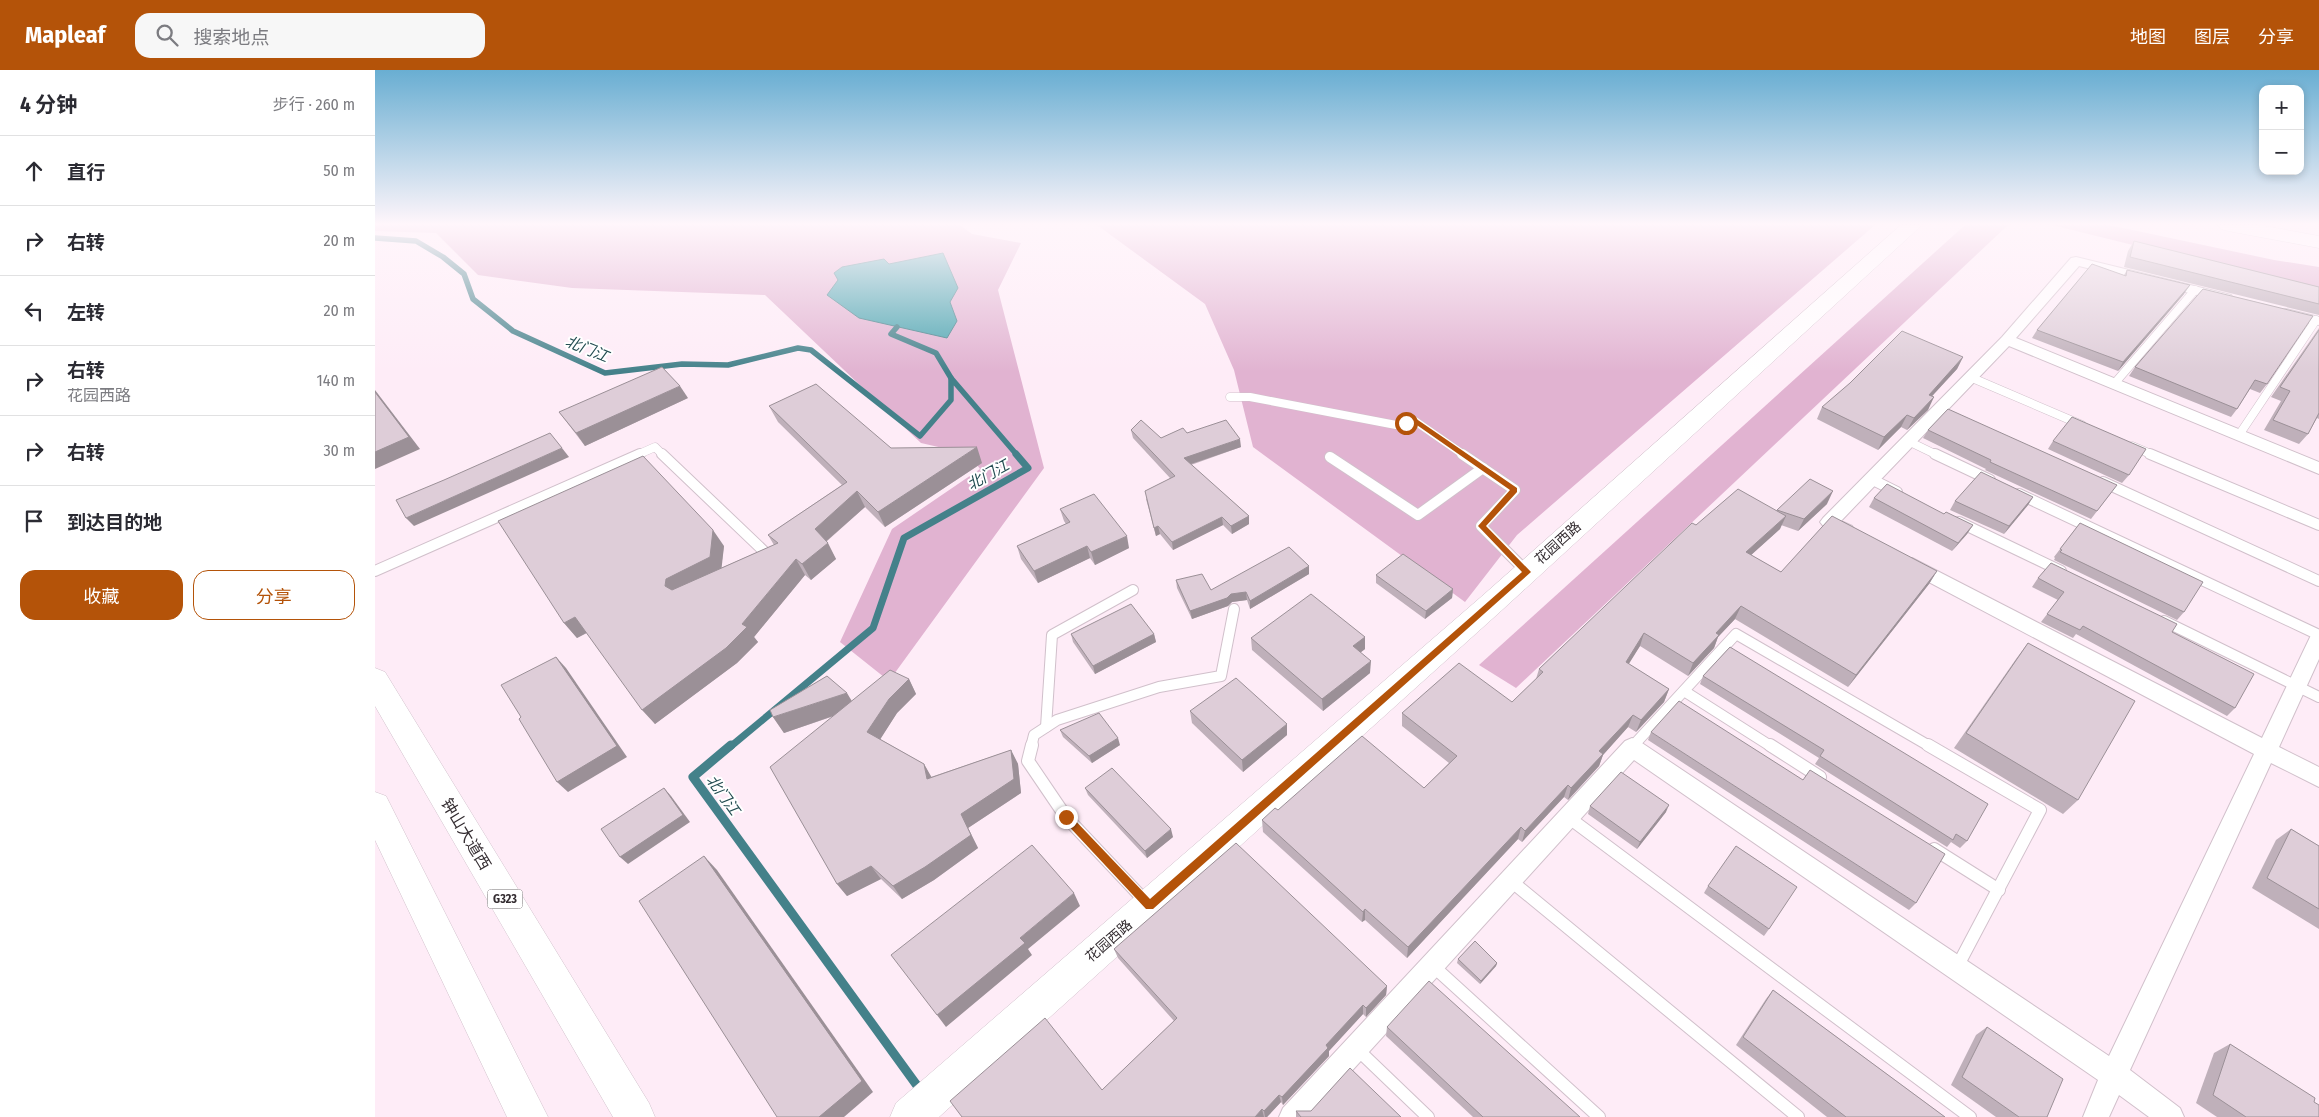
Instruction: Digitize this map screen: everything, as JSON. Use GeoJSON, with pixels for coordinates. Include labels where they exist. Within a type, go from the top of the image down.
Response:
{"type":"FeatureCollection","features":[{"type":"Feature","properties":{"kind":"main road","name":"花园西路"},"geometry":{"type":"LineString","coordinates":[[910,1117],[1527,572],[1858,274]]}},
{"type":"Feature","properties":{"kind":"main road","name":"钟山大道西"},"geometry":{"type":"LineString","coordinates":[[375,680],[635,1117]]}},
{"type":"Feature","properties":{"kind":"main road"},"geometry":{"type":"LineString","coordinates":[[375,806],[528,1117]]}},
{"type":"Feature","properties":{"kind":"street"},"geometry":{"type":"LineString","coordinates":[[1864,540],[1829,522],[1907,442],[1945,410],[1970,377],[2007,340],[2065,274]]}},
{"type":"Feature","properties":{"kind":"street"},"geometry":{"type":"LineString","coordinates":[[2129,274],[2241,302]]}},
{"type":"Feature","properties":{"kind":"street"},"geometry":{"type":"LineString","coordinates":[[2269,309],[2317,321]]}},
{"type":"Feature","properties":{"kind":"street"},"geometry":{"type":"LineString","coordinates":[[2007,340],[2319,468]]}},
{"type":"Feature","properties":{"kind":"street"},"geometry":{"type":"LineString","coordinates":[[1899,558],[2319,778]]}},
{"type":"Feature","properties":{"kind":"street"},"geometry":{"type":"LineString","coordinates":[[2096,1117],[2319,636]]}},
{"type":"Feature","properties":{"kind":"street"},"geometry":{"type":"LineString","coordinates":[[1292,1117],[1632,747],[2114,1075],[2171,1117]]}},
{"type":"Feature","properties":{"kind":"lane"},"geometry":{"type":"LineString","coordinates":[[2114,384],[2195,290]]}},
{"type":"Feature","properties":{"kind":"lane"},"geometry":{"type":"LineString","coordinates":[[2239,435],[2317,321]]}},
{"type":"Feature","properties":{"kind":"lane"},"geometry":{"type":"LineString","coordinates":[[1970,377],[2089,428]]}},
{"type":"Feature","properties":{"kind":"lane"},"geometry":{"type":"LineString","coordinates":[[1229,397],[1250,397],[1396,425],[1415,421],[1515,490],[1481,526],[1527,572]]}},
{"type":"Feature","properties":{"kind":"lane"},"geometry":{"type":"LineString","coordinates":[[1907,442],[2319,636]]}},
{"type":"Feature","properties":{"kind":"lane"},"geometry":{"type":"LineString","coordinates":[[2126,443],[2319,525]]}},
{"type":"Feature","properties":{"kind":"lane"},"geometry":{"type":"LineString","coordinates":[[375,571],[655,447],[769,556],[752,565]]}},
{"type":"Feature","properties":{"kind":"lane"},"geometry":{"type":"LineString","coordinates":[[1330,457],[1418,515],[1483,468]]}},
{"type":"Feature","properties":{"kind":"lane"},"geometry":{"type":"LineString","coordinates":[[2095,478],[2319,580]]}},
{"type":"Feature","properties":{"kind":"lane"},"geometry":{"type":"LineString","coordinates":[[1871,479],[1906,496]]}},
{"type":"Feature","properties":{"kind":"lane"},"geometry":{"type":"LineString","coordinates":[[1951,518],[2075,578]]}},
{"type":"Feature","properties":{"kind":"lane"},"geometry":{"type":"LineString","coordinates":[[1046,727],[1052,635],[1133,590]]}},
{"type":"Feature","properties":{"kind":"lane"},"geometry":{"type":"LineString","coordinates":[[1149,906],[1066,817],[1028,761],[1034,735],[1057,720],[1159,688],[1221,676],[1235,609]]}},
{"type":"Feature","properties":{"kind":"lane"},"geometry":{"type":"LineString","coordinates":[[2154,617],[2319,697]]}},
{"type":"Feature","properties":{"kind":"lane"},"geometry":{"type":"LineString","coordinates":[[1632,747],[1736,634],[2040,810],[1956,969]]}},
{"type":"Feature","properties":{"kind":"lane"},"geometry":{"type":"LineString","coordinates":[[1684,691],[1833,785]]}},
{"type":"Feature","properties":{"kind":"lane"},"geometry":{"type":"LineString","coordinates":[[1568,817],[1970,1117]]}},
{"type":"Feature","properties":{"kind":"lane"},"geometry":{"type":"LineString","coordinates":[[1924,843],[1999,890]]}},
{"type":"Feature","properties":{"kind":"lane"},"geometry":{"type":"LineString","coordinates":[[1510,880],[1798,1117]]}},
{"type":"Feature","properties":{"kind":"lane"},"geometry":{"type":"LineString","coordinates":[[1432,965],[1599,1117]]}},
{"type":"Feature","properties":{"kind":"lane"},"geometry":{"type":"LineString","coordinates":[[1356,1047],[1428,1117]]}},
{"type":"Feature","properties":{"kind":"shaded area"},"geometry":{"type":"Polygon","coordinates":[[[477,274],[1006,274],[998,290],[1044,468],[889,681],[840,642],[892,529],[980,469],[969,454],[921,443],[765,295],[572,288],[477,274]]]}},
{"type":"Feature","properties":{"kind":"shaded area"},"geometry":{"type":"Polygon","coordinates":[[[1164,274],[1819,274],[1517,535],[1465,602],[1253,447],[1234,370],[1205,304],[1164,274]]]}},
{"type":"Feature","properties":{"kind":"shaded area"},"geometry":{"type":"Polygon","coordinates":[[[1911,274],[1956,274],[1516,688],[1479,665],[1911,274]]]}},
{"type":"Feature","properties":{"kind":"shaded area"},"geometry":{"type":"Polygon","coordinates":[[[2250,274],[2319,274],[2319,291],[2250,274]]]}},
{"type":"Feature","properties":{"kind":"water"},"geometry":{"type":"Polygon","coordinates":[[[834,274],[952,274],[958,288],[950,302],[957,321],[947,338],[859,318],[827,295],[838,280],[834,274]]]}},
{"type":"Feature","properties":{"kind":"building"},"geometry":{"type":"Polygon","coordinates":[[[2084,274],[2120,274],[2126,276],[2126,274],[2143,274],[2190,285],[2123,362],[2037,330],[2084,274]]]}},
{"type":"Feature","properties":{"kind":"building"},"geometry":{"type":"Polygon","coordinates":[[[2198,274],[2266,274],[2319,287],[2319,304],[2198,274]]]}},
{"type":"Feature","properties":{"kind":"building"},"geometry":{"type":"Polygon","coordinates":[[[2203,289],[2313,316],[2267,384],[2255,380],[2237,409],[2135,367],[2203,289]]]}},
{"type":"Feature","properties":{"kind":"building"},"geometry":{"type":"Polygon","coordinates":[[[2319,330],[2319,413],[2308,434],[2273,420],[2290,391],[2280,387],[2319,330]]]}},
{"type":"Feature","properties":{"kind":"building"},"geometry":{"type":"Polygon","coordinates":[[[1902,331],[1963,357],[1929,395],[1934,397],[1914,418],[1907,415],[1884,437],[1822,407],[1850,383],[1902,331]]]}},
{"type":"Feature","properties":{"kind":"building"},"geometry":{"type":"Polygon","coordinates":[[[662,367],[680,386],[576,433],[559,412],[662,367]]]}},
{"type":"Feature","properties":{"kind":"building"},"geometry":{"type":"Polygon","coordinates":[[[816,384],[891,448],[977,447],[878,512],[857,491],[815,529],[828,543],[802,564],[796,559],[742,624],[747,627],[726,648],[642,710],[575,617],[564,623],[498,521],[643,456],[713,530],[710,557],[666,579],[665,586],[672,590],[778,543],[768,535],[847,482],[769,406],[816,384]]]}},
{"type":"Feature","properties":{"kind":"building"},"geometry":{"type":"Polygon","coordinates":[[[375,392],[409,437],[375,452],[375,392]]]}},
{"type":"Feature","properties":{"kind":"building"},"geometry":{"type":"Polygon","coordinates":[[[1948,409],[2117,485],[2097,511],[1990,462],[1991,460],[1928,430],[1948,409]]]}},
{"type":"Feature","properties":{"kind":"building"},"geometry":{"type":"Polygon","coordinates":[[[2072,417],[2146,449],[2129,475],[2053,441],[2072,417]]]}},
{"type":"Feature","properties":{"kind":"building"},"geometry":{"type":"Polygon","coordinates":[[[1141,420],[1161,438],[1183,428],[1187,433],[1226,420],[1240,439],[1184,458],[1249,516],[1231,526],[1222,517],[1172,542],[1158,526],[1154,528],[1145,491],[1175,476],[1131,430],[1141,420]]]}},
{"type":"Feature","properties":{"kind":"building"},"geometry":{"type":"Polygon","coordinates":[[[550,433],[562,448],[406,518],[396,500],[444,480],[550,433]]]}},
{"type":"Feature","properties":{"kind":"building"},"geometry":{"type":"Polygon","coordinates":[[[1981,472],[2033,497],[2009,526],[1955,501],[1981,472]]]}},
{"type":"Feature","properties":{"kind":"building"},"geometry":{"type":"Polygon","coordinates":[[[1810,479],[1833,491],[1804,519],[1777,510],[1810,479]]]}},
{"type":"Feature","properties":{"kind":"building"},"geometry":{"type":"Polygon","coordinates":[[[1887,484],[1944,514],[1946,512],[1973,525],[1958,543],[1874,498],[1887,484]]]}},
{"type":"Feature","properties":{"kind":"building"},"geometry":{"type":"Polygon","coordinates":[[[1738,489],[1786,516],[1746,552],[1781,572],[1832,516],[1937,571],[1856,675],[1741,606],[1716,633],[1719,635],[1693,663],[1644,633],[1626,662],[1669,689],[1641,720],[1633,715],[1599,751],[1603,754],[1571,788],[1568,785],[1525,831],[1521,827],[1408,947],[1365,909],[1363,912],[1262,820],[1275,808],[1278,810],[1362,736],[1424,788],[1457,756],[1402,713],[1459,663],[1512,702],[1543,672],[1539,669],[1692,523],[1696,525],[1738,489]]]}},
{"type":"Feature","properties":{"kind":"building"},"geometry":{"type":"Polygon","coordinates":[[[1094,494],[1127,536],[1091,552],[1087,546],[1034,571],[1017,546],[1070,522],[1060,509],[1094,494]]]}},
{"type":"Feature","properties":{"kind":"building"},"geometry":{"type":"Polygon","coordinates":[[[2080,523],[2203,582],[2184,612],[2060,552],[2062,550],[2060,549],[2080,523]]]}},
{"type":"Feature","properties":{"kind":"building"},"geometry":{"type":"Polygon","coordinates":[[[1289,547],[1309,566],[1250,601],[1246,592],[1231,594],[1227,598],[1190,611],[1176,580],[1202,574],[1211,590],[1289,547]]]}},
{"type":"Feature","properties":{"kind":"building"},"geometry":{"type":"Polygon","coordinates":[[[1403,554],[1453,589],[1426,611],[1376,575],[1403,554]]]}},
{"type":"Feature","properties":{"kind":"building"},"geometry":{"type":"Polygon","coordinates":[[[2051,563],[2177,624],[2172,632],[2254,674],[2235,708],[2083,626],[2080,630],[2047,614],[2064,592],[2038,578],[2051,563]]]}},
{"type":"Feature","properties":{"kind":"building"},"geometry":{"type":"Polygon","coordinates":[[[1311,594],[1365,637],[1353,646],[1371,661],[1322,699],[1251,638],[1311,594]]]}},
{"type":"Feature","properties":{"kind":"building"},"geometry":{"type":"Polygon","coordinates":[[[1131,604],[1154,634],[1093,666],[1071,634],[1131,604]]]}},
{"type":"Feature","properties":{"kind":"building"},"geometry":{"type":"Polygon","coordinates":[[[2028,643],[2135,701],[2078,800],[1966,733],[2028,643]]]}},
{"type":"Feature","properties":{"kind":"building"},"geometry":{"type":"Polygon","coordinates":[[[1730,647],[1988,804],[1967,841],[1956,834],[1953,840],[1820,756],[1824,750],[1703,676],[1730,647]]]}},
{"type":"Feature","properties":{"kind":"building"},"geometry":{"type":"Polygon","coordinates":[[[556,657],[617,746],[557,782],[501,685],[556,657]]]}},
{"type":"Feature","properties":{"kind":"building"},"geometry":{"type":"Polygon","coordinates":[[[890,670],[909,679],[889,699],[867,732],[924,764],[927,779],[1011,750],[1014,779],[961,814],[971,835],[925,867],[893,886],[871,866],[837,884],[770,767],[890,670]]]}},
{"type":"Feature","properties":{"kind":"building"},"geometry":{"type":"Polygon","coordinates":[[[827,676],[847,693],[773,717],[770,710],[827,676]]]}},
{"type":"Feature","properties":{"kind":"building"},"geometry":{"type":"Polygon","coordinates":[[[1236,678],[1287,724],[1242,760],[1190,711],[1236,678]]]}},
{"type":"Feature","properties":{"kind":"building"},"geometry":{"type":"Polygon","coordinates":[[[1679,701],[1803,780],[1810,770],[1945,854],[1916,903],[1651,732],[1679,701]]]}},
{"type":"Feature","properties":{"kind":"building"},"geometry":{"type":"Polygon","coordinates":[[[1099,713],[1118,738],[1089,756],[1060,730],[1099,713]]]}},
{"type":"Feature","properties":{"kind":"building"},"geometry":{"type":"Polygon","coordinates":[[[1112,768],[1171,829],[1145,851],[1085,788],[1112,768]]]}},
{"type":"Feature","properties":{"kind":"building"},"geometry":{"type":"Polygon","coordinates":[[[1621,772],[1669,805],[1640,842],[1590,806],[1621,772]]]}},
{"type":"Feature","properties":{"kind":"building"},"geometry":{"type":"Polygon","coordinates":[[[664,788],[683,815],[620,857],[601,829],[664,788]]]}},
{"type":"Feature","properties":{"kind":"building"},"geometry":{"type":"Polygon","coordinates":[[[2291,829],[2319,846],[2319,909],[2267,878],[2291,829]]]}},
{"type":"Feature","properties":{"kind":"building"},"geometry":{"type":"Polygon","coordinates":[[[1236,843],[1387,986],[1366,1008],[1363,1005],[1326,1045],[1328,1048],[1282,1097],[1279,1095],[1264,1111],[1262,1109],[1255,1117],[962,1117],[950,1101],[1045,1018],[1102,1090],[1177,1018],[1114,949],[1236,843]]]}},
{"type":"Feature","properties":{"kind":"building"},"geometry":{"type":"Polygon","coordinates":[[[1032,845],[1074,893],[1020,938],[1025,943],[937,1015],[891,955],[1032,845]]]}},
{"type":"Feature","properties":{"kind":"building"},"geometry":{"type":"Polygon","coordinates":[[[1736,846],[1797,887],[1769,929],[1708,886],[1736,846]]]}},
{"type":"Feature","properties":{"kind":"building"},"geometry":{"type":"Polygon","coordinates":[[[704,856],[862,1081],[819,1117],[777,1117],[639,901],[704,856]]]}},
{"type":"Feature","properties":{"kind":"building"},"geometry":{"type":"Polygon","coordinates":[[[1475,941],[1497,963],[1481,981],[1458,959],[1475,941]]]}},
{"type":"Feature","properties":{"kind":"building"},"geometry":{"type":"Polygon","coordinates":[[[1429,981],[1580,1117],[1483,1117],[1387,1027],[1429,981]]]}},
{"type":"Feature","properties":{"kind":"building"},"geometry":{"type":"Polygon","coordinates":[[[1773,990],[1945,1117],[1846,1117],[1743,1037],[1773,990]]]}},
{"type":"Feature","properties":{"kind":"building"},"geometry":{"type":"Polygon","coordinates":[[[1987,1027],[2063,1079],[2047,1117],[2019,1117],[1962,1077],[1987,1027]]]}},
{"type":"Feature","properties":{"kind":"building"},"geometry":{"type":"Polygon","coordinates":[[[2230,1044],[2315,1098],[2314,1102],[2319,1105],[2319,1117],[2246,1117],[2213,1095],[2230,1044]]]}},
{"type":"Feature","properties":{"kind":"building"},"geometry":{"type":"Polygon","coordinates":[[[1350,1068],[1401,1117],[1301,1117],[1296,1111],[1311,1111],[1350,1068]]]}},
{"type":"Feature","properties":{"kind":"waterway","name":"北门江"},"geometry":{"type":"LineString","coordinates":[[464,274],[473,299],[513,331],[605,373],[682,364],[728,365],[798,348],[811,350],[920,436],[951,400],[951,378]]}},
{"type":"Feature","properties":{"kind":"waterway"},"geometry":{"type":"LineString","coordinates":[[897,327],[891,334],[936,353],[951,378]]}},
{"type":"Feature","properties":{"kind":"waterway","name":"北门江"},"geometry":{"type":"LineString","coordinates":[[951,378],[1017,455]]}},
{"type":"Feature","properties":{"kind":"waterway","name":"北门江"},"geometry":{"type":"LineString","coordinates":[[730,747],[873,628],[904,538],[1028,468],[1016,454]]}},
{"type":"Feature","properties":{"kind":"waterway","name":"北门江"},"geometry":{"type":"LineString","coordinates":[[731,745],[693,777],[921,1091]]}},
{"type":"Feature","properties":{"kind":"route"},"geometry":{"type":"LineString","coordinates":[[1066,817],[1149,906],[1527,572],[1481,526],[1515,490],[1415,421],[1406,423]]}}]}
